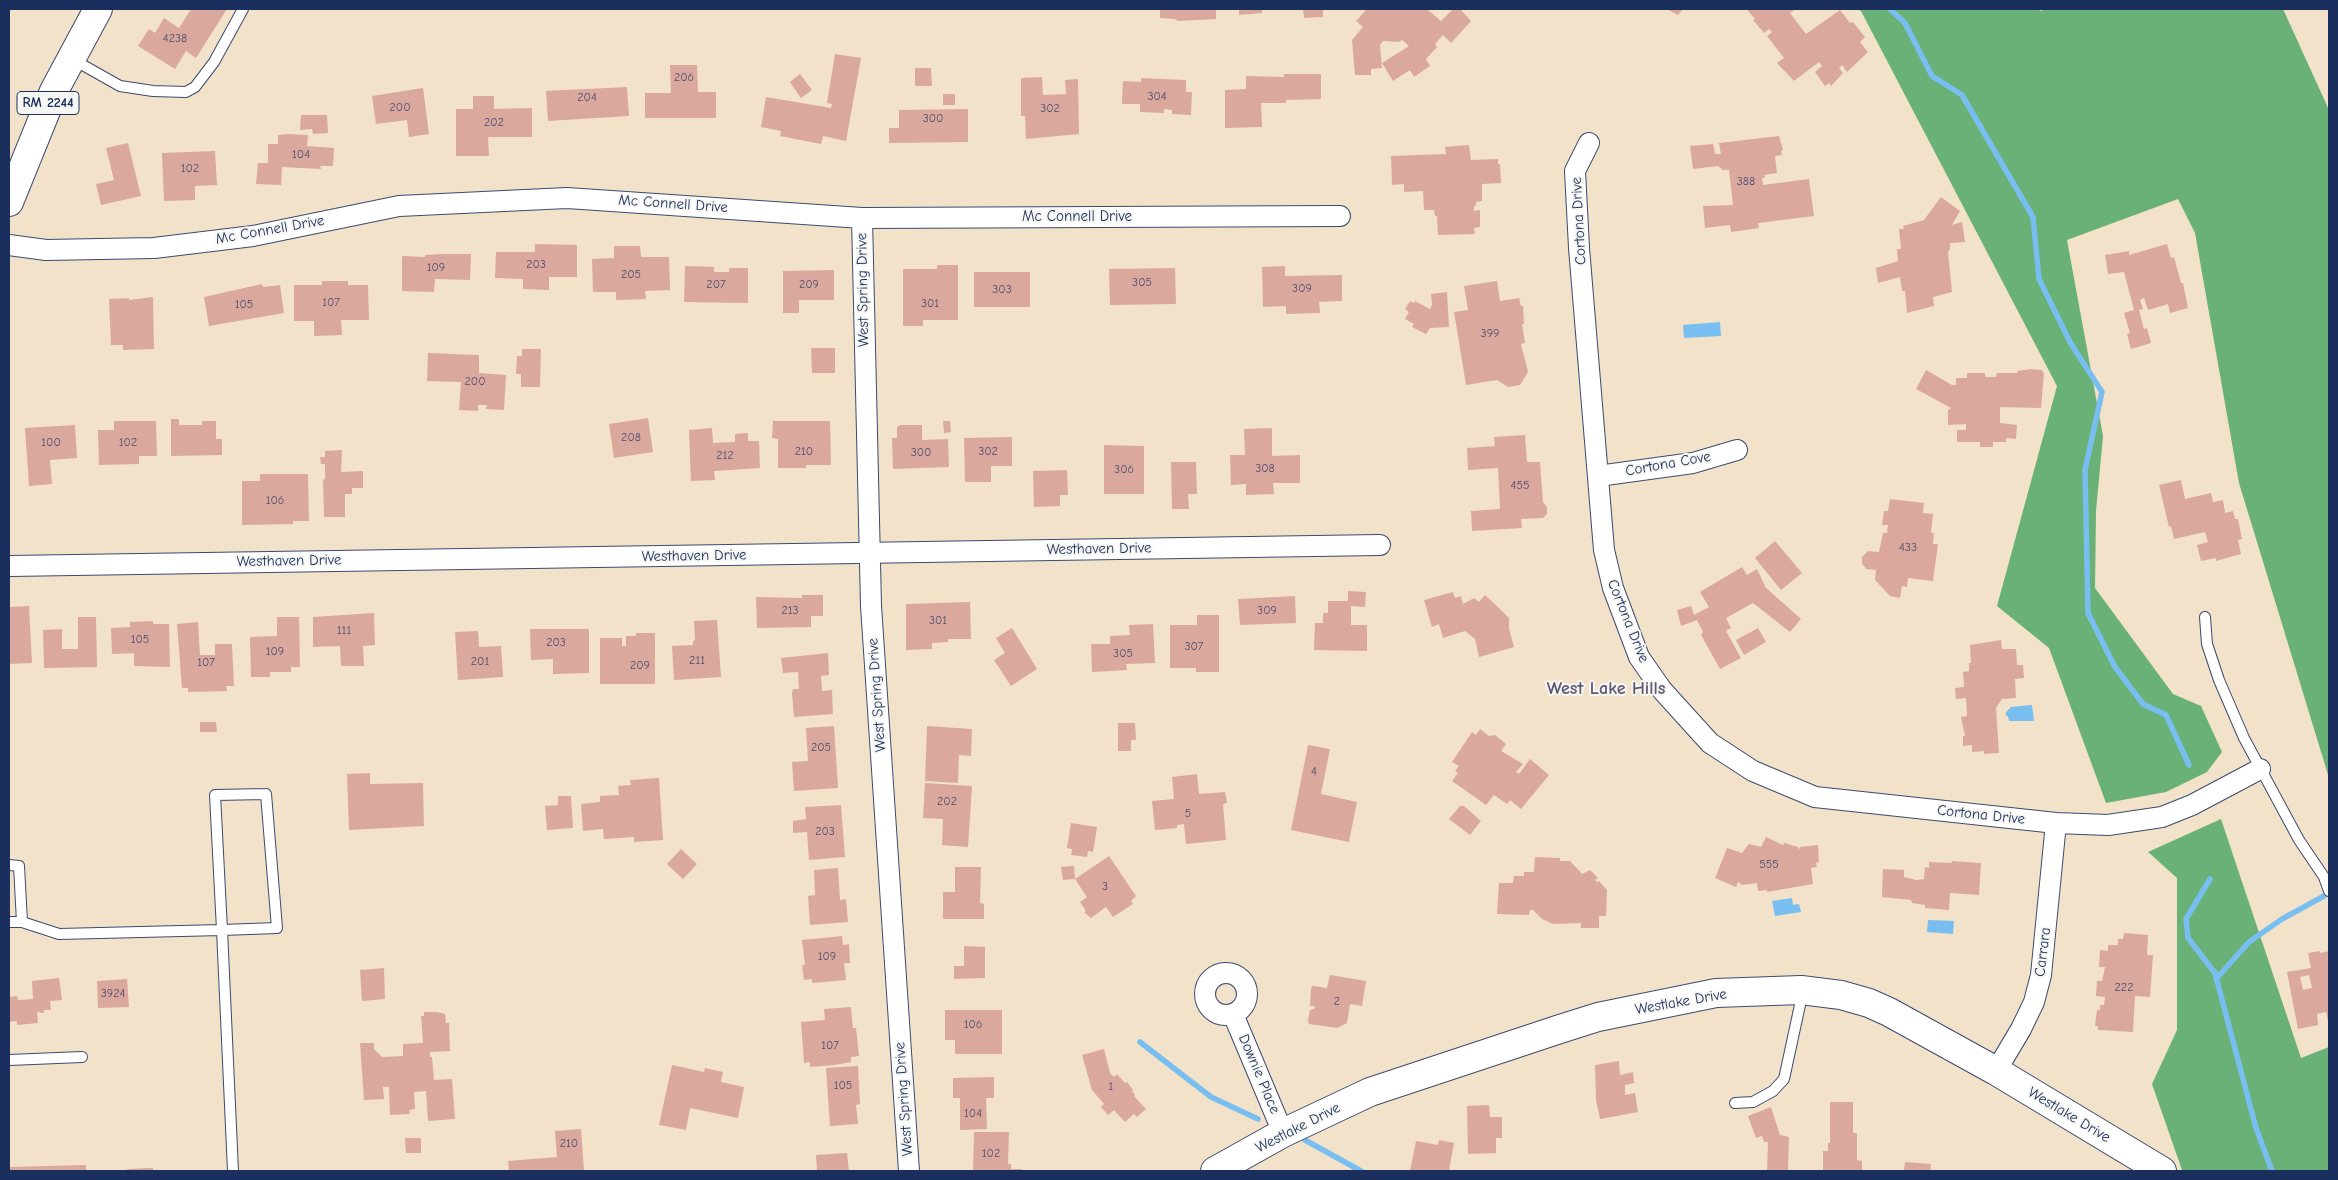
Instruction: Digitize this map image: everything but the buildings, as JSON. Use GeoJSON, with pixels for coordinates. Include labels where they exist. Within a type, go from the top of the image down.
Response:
{"type":"FeatureCollection","features":[{"type":"Feature","properties":{"kind":"street","name":"RM 2244"},"geometry":{"type":"LineString","coordinates":[[9,202],[41,119],[70,58],[98,9]]}},
{"type":"Feature","properties":{"kind":"street","name":"Cortona Drive"},"geometry":{"type":"LineString","coordinates":[[1589,143],[1576,171],[1580,248],[1604,550],[1613,588],[1639,657],[1662,690],[1710,743],[1752,771],[1815,797],[2056,823],[2108,825],[2162,817],[2192,805],[2260,769]]}},
{"type":"Feature","properties":{"kind":"street","name":"Mc Connell Drive"},"geometry":{"type":"LineString","coordinates":[[9,245],[46,250],[154,248],[253,236],[399,206],[567,198],[862,218],[1340,216]]}},
{"type":"Feature","properties":{"kind":"street","name":"West Spring Drive"},"geometry":{"type":"LineString","coordinates":[[862,218],[869,552],[909,1171]]}},
{"type":"Feature","properties":{"kind":"street","name":"Cortona Cove"},"geometry":{"type":"LineString","coordinates":[[1598,476],[1693,463],[1737,450]]}},
{"type":"Feature","properties":{"kind":"street","name":"Westhaven Drive"},"geometry":{"type":"LineString","coordinates":[[9,566],[1380,545]]}},
{"type":"Feature","properties":{"kind":"street","name":"Carrara"},"geometry":{"type":"LineString","coordinates":[[1996,1071],[2021,1029],[2034,1002],[2041,975],[2056,823]]}},
{"type":"Feature","properties":{"kind":"street","name":"Westlake Drive"},"geometry":{"type":"LineString","coordinates":[[1215,1171],[1284,1133],[1370,1092],[1598,1017],[1716,993],[1803,990],[1841,995],[1889,1012],[1996,1071],[2162,1171]]}},
{"type":"Feature","properties":{"kind":"street","name":"Downie Place"},"geometry":{"type":"LineString","coordinates":[[1234,1014],[1284,1133]]}},
{"type":"Feature","properties":{"kind":"lane"},"geometry":{"type":"LineString","coordinates":[[70,58],[120,86],[153,91],[186,92],[195,87],[214,62],[243,9]]}},
{"type":"Feature","properties":{"kind":"lane"},"geometry":{"type":"LineString","coordinates":[[2205,618],[2207,644],[2219,680],[2260,769],[2299,840],[2324,877],[2329,890]]}},
{"type":"Feature","properties":{"kind":"lane"},"geometry":{"type":"LineString","coordinates":[[9,922],[22,922],[59,934],[222,930],[277,928],[266,794],[215,795],[222,930],[233,1171]]}},
{"type":"Feature","properties":{"kind":"lane"},"geometry":{"type":"LineString","coordinates":[[9,865],[19,866],[22,922]]}},
{"type":"Feature","properties":{"kind":"lane"},"geometry":{"type":"LineString","coordinates":[[1735,1103],[1753,1102],[1773,1091],[1784,1078],[1803,990]]}},
{"type":"Feature","properties":{"kind":"lane"},"geometry":{"type":"LineString","coordinates":[[9,1060],[82,1057]]}},
{"type":"Feature","properties":{"kind":"green space"},"geometry":{"type":"Polygon","coordinates":[[[1857,9],[2038,9],[2041,11],[2045,9],[2283,9],[2329,110],[2329,778],[2239,483],[2195,233],[2178,199],[2067,240],[2103,436],[2096,511],[2095,588],[2173,694],[2201,706],[2222,752],[2207,772],[2166,792],[2106,803],[2049,648],[1997,606],[2057,386],[1861,11],[1857,9]]]}},
{"type":"Feature","properties":{"kind":"green space"},"geometry":{"type":"Polygon","coordinates":[[[2221,819],[2301,1058],[2329,1047],[2329,1171],[2182,1170],[2152,1084],[2177,1030],[2177,878],[2148,852],[2221,819]]]}},
{"type":"Feature","properties":{"kind":"water"},"geometry":{"type":"Polygon","coordinates":[[[1720,322],[1721,336],[1684,338],[1683,325],[1720,322]]]}},
{"type":"Feature","properties":{"kind":"water"},"geometry":{"type":"Polygon","coordinates":[[[2032,705],[2034,721],[2009,721],[2008,716],[2006,716],[2006,712],[2011,707],[2032,705]]]}},
{"type":"Feature","properties":{"kind":"water"},"geometry":{"type":"Polygon","coordinates":[[[1792,898],[1793,905],[1799,904],[1801,912],[1775,916],[1772,901],[1792,898]]]}},
{"type":"Feature","properties":{"kind":"water"},"geometry":{"type":"Polygon","coordinates":[[[1928,920],[1954,921],[1953,934],[1927,932],[1928,920]]]}},
{"type":"Feature","properties":{"kind":"waterway"},"geometry":{"type":"LineString","coordinates":[[1890,9],[1905,23],[1932,76],[1962,95],[2033,217],[2039,279],[2070,342],[2102,392],[2085,470],[2088,613],[2115,667],[2143,704],[2166,715],[2189,765]]}},
{"type":"Feature","properties":{"kind":"waterway"},"geometry":{"type":"LineString","coordinates":[[2210,879],[2186,919],[2188,938],[2215,973],[2256,1128],[2272,1171]]}},
{"type":"Feature","properties":{"kind":"waterway"},"geometry":{"type":"LineString","coordinates":[[2216,979],[2249,942],[2282,919],[2324,896]]}},
{"type":"Feature","properties":{"kind":"waterway"},"geometry":{"type":"LineString","coordinates":[[1140,1042],[1211,1097],[1258,1119]]}},
{"type":"Feature","properties":{"kind":"waterway"},"geometry":{"type":"LineString","coordinates":[[1305,1140],[1361,1171]]}},
{"type":"Feature","properties":{"kind":"district","name":"West Lake Hills"},"geometry":{"type":"Point","coordinates":[1606,689]}}]}
